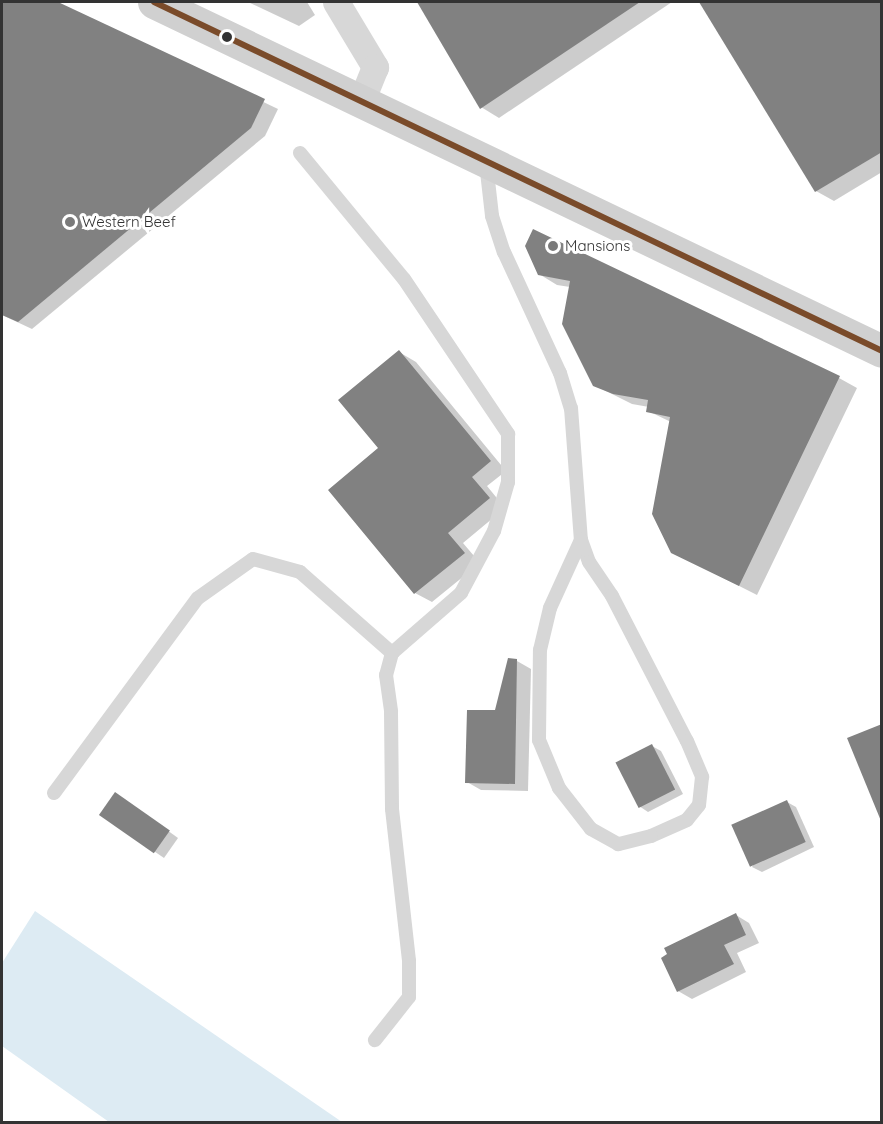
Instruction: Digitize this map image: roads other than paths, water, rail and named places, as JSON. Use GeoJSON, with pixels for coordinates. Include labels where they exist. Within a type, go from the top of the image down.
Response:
{"type":"FeatureCollection","features":[{"type":"Feature","properties":{"kind":"main road"},"geometry":{"type":"LineString","coordinates":[[154,2],[882,351]]}},
{"type":"Feature","properties":{"kind":"street"},"geometry":{"type":"LineString","coordinates":[[336,2],[375,67],[361,102]]}},
{"type":"Feature","properties":{"kind":"lane"},"geometry":{"type":"LineString","coordinates":[[300,153],[404,279],[508,434],[508,482],[494,531],[461,593],[392,653],[386,675],[391,712],[392,808],[409,961],[409,997],[375,1040]]}},
{"type":"Feature","properties":{"kind":"lane"},"geometry":{"type":"LineString","coordinates":[[486,163],[492,216],[504,252],[560,373],[571,408],[581,540],[589,562],[612,596],[687,741],[702,777],[699,805],[687,820],[651,836],[618,844],[591,829],[559,788],[539,740],[540,650],[550,608],[581,540]]}},
{"type":"Feature","properties":{"kind":"lane"},"geometry":{"type":"LineString","coordinates":[[54,793],[198,598],[253,559],[300,572],[392,653]]}},
{"type":"Feature","properties":{"kind":"place","name":"Western Beef"},"geometry":{"type":"Point","coordinates":[70,222]}},
{"type":"Feature","properties":{"kind":"place","name":"Mansions"},"geometry":{"type":"Point","coordinates":[553,246]}}]}
